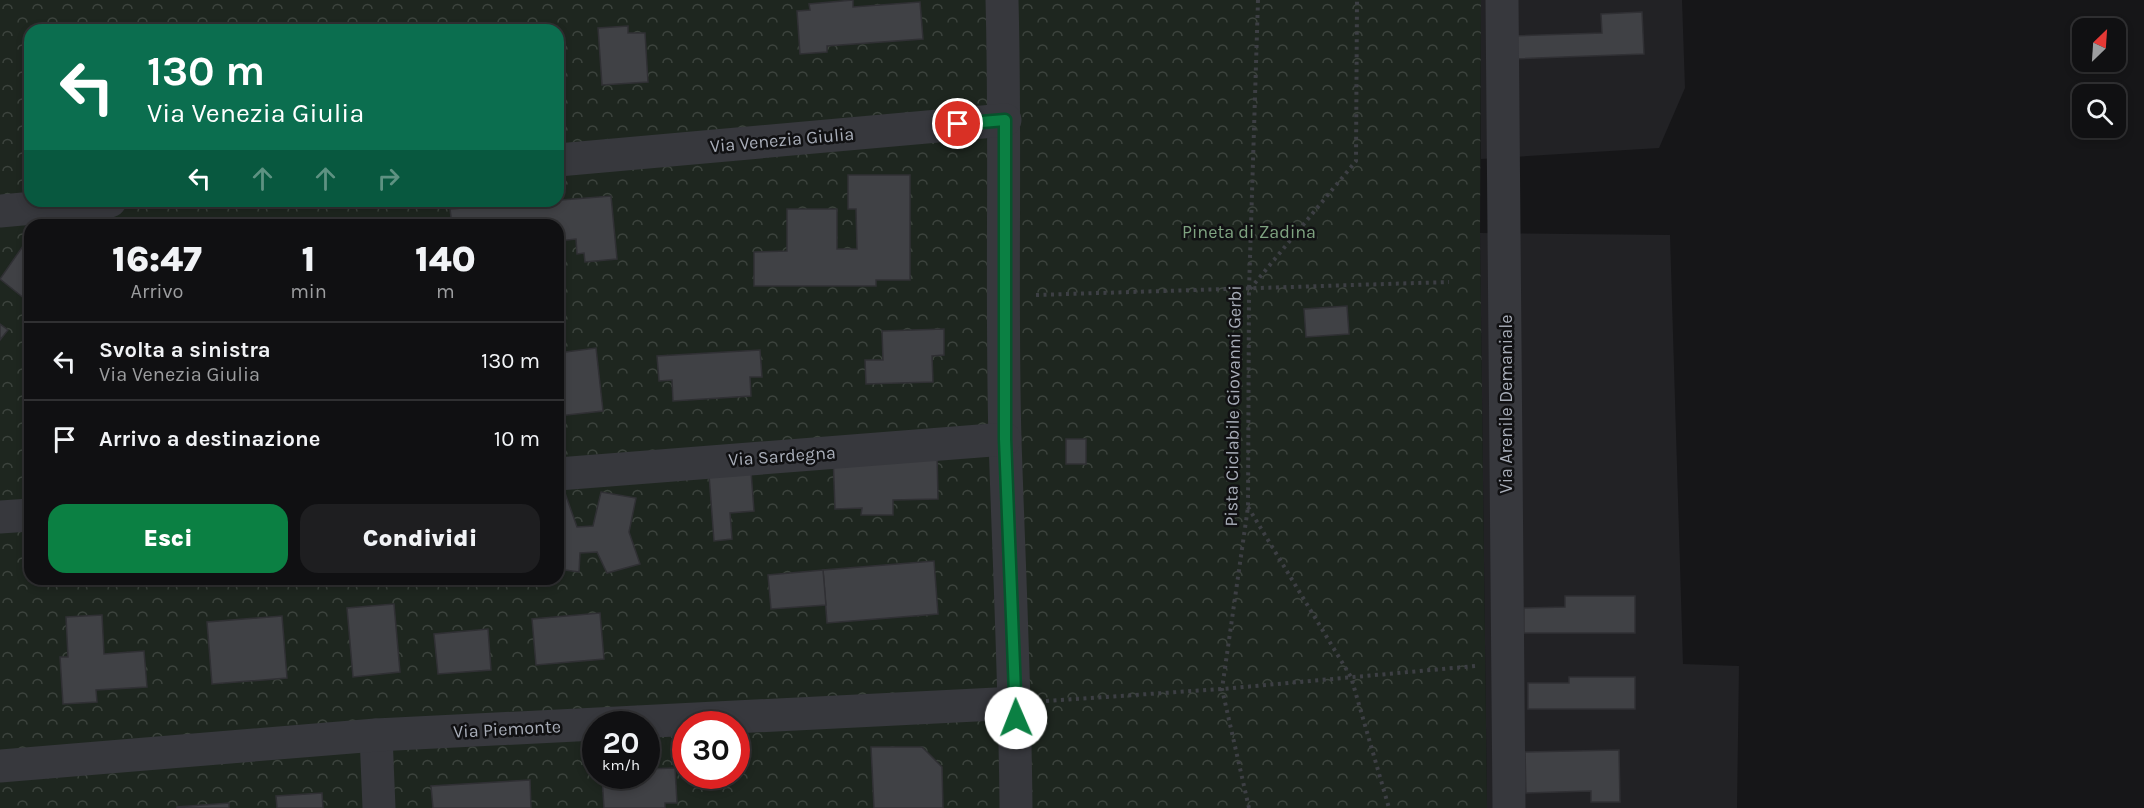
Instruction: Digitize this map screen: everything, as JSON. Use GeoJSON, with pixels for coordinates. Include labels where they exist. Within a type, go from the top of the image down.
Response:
{"type":"FeatureCollection","features":[{"type":"Feature","properties":{"kind":"street"},"geometry":{"type":"LineString","coordinates":[[1002,0],[1005,120],[1005,439],[1016,703],[1016,808]]}},
{"type":"Feature","properties":{"kind":"street","name":"Via Arenile Demaniale"},"geometry":{"type":"LineString","coordinates":[[1503,0],[1509,808]]}},
{"type":"Feature","properties":{"kind":"street","name":"Via Venezia Giulia"},"geometry":{"type":"LineString","coordinates":[[564,159],[1005,120]]}},
{"type":"Feature","properties":{"kind":"street"},"geometry":{"type":"LineString","coordinates":[[0,211],[44,207]]}},
{"type":"Feature","properties":{"kind":"street","name":"Via Sardegna"},"geometry":{"type":"LineString","coordinates":[[564,474],[1005,439]]}},
{"type":"Feature","properties":{"kind":"street"},"geometry":{"type":"LineString","coordinates":[[0,518],[24,516]]}},
{"type":"Feature","properties":{"kind":"street","name":"Via Piemonte"},"geometry":{"type":"LineString","coordinates":[[0,766],[376,735],[1016,703]]}},
{"type":"Feature","properties":{"kind":"street"},"geometry":{"type":"LineString","coordinates":[[376,735],[379,808]]}},
{"type":"Feature","properties":{"kind":"path","name":"Pista Ciclabile Giovanni Gerbi"},"geometry":{"type":"LineString","coordinates":[[1249,808],[1222,689],[1248,507],[1249,290],[1258,0]]}},
{"type":"Feature","properties":{"kind":"path"},"geometry":{"type":"LineString","coordinates":[[1249,290],[1356,161],[1357,0]]}},
{"type":"Feature","properties":{"kind":"path"},"geometry":{"type":"LineString","coordinates":[[1005,296],[1449,282]]}},
{"type":"Feature","properties":{"kind":"path"},"geometry":{"type":"LineString","coordinates":[[1248,507],[1351,677],[1389,808]]}},
{"type":"Feature","properties":{"kind":"path"},"geometry":{"type":"LineString","coordinates":[[1016,703],[1222,689],[1476,666]]}},
{"type":"Feature","properties":{"kind":"shaded area"},"geometry":{"type":"Polygon","coordinates":[[[1481,0],[1682,0],[1685,88],[1659,148],[1481,159],[1481,0]]]}},
{"type":"Feature","properties":{"kind":"shaded area"},"geometry":{"type":"Polygon","coordinates":[[[1480,233],[1670,235],[1683,664],[1739,666],[1737,808],[1487,808],[1480,233]]]}},
{"type":"Feature","properties":{"kind":"green space","name":"Pineta di Zadina"},"geometry":{"type":"Polygon","coordinates":[[[0,0],[1481,0],[1480,233],[1487,808],[0,808],[0,0]]]}},
{"type":"Feature","properties":{"kind":"building"},"geometry":{"type":"Polygon","coordinates":[[[853,0],[853,7],[920,2],[923,39],[827,46],[827,52],[800,54],[797,11],[810,10],[809,4],[853,0]]]}},
{"type":"Feature","properties":{"kind":"building"},"geometry":{"type":"Polygon","coordinates":[[[1642,12],[1644,54],[1511,59],[1510,36],[1602,33],[1601,14],[1642,12]]]}},
{"type":"Feature","properties":{"kind":"building"},"geometry":{"type":"Polygon","coordinates":[[[628,26],[628,33],[645,33],[648,82],[602,85],[598,28],[628,26]]]}},
{"type":"Feature","properties":{"kind":"building"},"geometry":{"type":"Polygon","coordinates":[[[848,175],[910,175],[910,280],[876,280],[876,286],[754,286],[754,252],[787,251],[787,209],[837,209],[837,249],[857,249],[856,209],[848,209],[848,175]]]}},
{"type":"Feature","properties":{"kind":"building"},"geometry":{"type":"Polygon","coordinates":[[[611,196],[617,259],[585,262],[584,253],[577,254],[576,239],[564,240],[564,219],[451,219],[450,209],[564,207],[564,200],[611,196]]]}},
{"type":"Feature","properties":{"kind":"building"},"geometry":{"type":"Polygon","coordinates":[[[23,246],[24,247],[24,298],[0,279],[23,246]]]}},
{"type":"Feature","properties":{"kind":"building"},"geometry":{"type":"Polygon","coordinates":[[[1347,306],[1349,334],[1306,337],[1304,309],[1347,306]]]}},
{"type":"Feature","properties":{"kind":"building"},"geometry":{"type":"Polygon","coordinates":[[[0,324],[8,330],[0,340],[0,324]]]}},
{"type":"Feature","properties":{"kind":"building"},"geometry":{"type":"Polygon","coordinates":[[[944,329],[944,355],[932,356],[933,382],[866,384],[865,360],[883,360],[882,331],[944,329]]]}},
{"type":"Feature","properties":{"kind":"building"},"geometry":{"type":"Polygon","coordinates":[[[596,348],[603,411],[564,415],[564,352],[596,348]]]}},
{"type":"Feature","properties":{"kind":"building"},"geometry":{"type":"Polygon","coordinates":[[[760,350],[762,377],[750,377],[751,396],[673,401],[672,380],[659,381],[657,356],[760,350]]]}},
{"type":"Feature","properties":{"kind":"building"},"geometry":{"type":"Polygon","coordinates":[[[1066,439],[1086,439],[1086,464],[1066,464],[1066,439]]]}},
{"type":"Feature","properties":{"kind":"building"},"geometry":{"type":"Polygon","coordinates":[[[937,451],[938,499],[893,500],[893,515],[861,515],[862,508],[835,509],[833,454],[937,451]]]}},
{"type":"Feature","properties":{"kind":"building"},"geometry":{"type":"Polygon","coordinates":[[[751,471],[754,511],[730,513],[732,539],[714,541],[709,475],[751,471]]]}},
{"type":"Feature","properties":{"kind":"building"},"geometry":{"type":"Polygon","coordinates":[[[601,492],[636,498],[629,532],[640,564],[607,573],[597,552],[580,553],[579,572],[564,570],[564,493],[577,527],[593,526],[601,492]]]}},
{"type":"Feature","properties":{"kind":"building"},"geometry":{"type":"Polygon","coordinates":[[[934,561],[938,614],[827,623],[823,570],[934,561]]]}},
{"type":"Feature","properties":{"kind":"building"},"geometry":{"type":"Polygon","coordinates":[[[823,570],[826,605],[771,609],[768,575],[823,570]]]}},
{"type":"Feature","properties":{"kind":"building"},"geometry":{"type":"Polygon","coordinates":[[[1565,596],[1635,596],[1635,633],[1524,633],[1524,608],[1565,607],[1565,596]]]}},
{"type":"Feature","properties":{"kind":"building"},"geometry":{"type":"Polygon","coordinates":[[[394,604],[400,672],[353,677],[347,608],[394,604]]]}},
{"type":"Feature","properties":{"kind":"building"},"geometry":{"type":"Polygon","coordinates":[[[600,613],[604,659],[536,665],[532,619],[600,613]]]}},
{"type":"Feature","properties":{"kind":"building"},"geometry":{"type":"Polygon","coordinates":[[[102,615],[104,654],[144,651],[147,687],[96,690],[97,702],[63,704],[60,657],[68,657],[66,617],[102,615]]]}},
{"type":"Feature","properties":{"kind":"building"},"geometry":{"type":"Polygon","coordinates":[[[282,616],[287,678],[212,684],[207,622],[282,616]]]}},
{"type":"Feature","properties":{"kind":"building"},"geometry":{"type":"Polygon","coordinates":[[[488,629],[491,670],[438,674],[434,634],[488,629]]]}},
{"type":"Feature","properties":{"kind":"building"},"geometry":{"type":"Polygon","coordinates":[[[1569,677],[1635,677],[1635,709],[1528,709],[1528,683],[1569,683],[1569,677]]]}},
{"type":"Feature","properties":{"kind":"building"},"geometry":{"type":"Polygon","coordinates":[[[871,747],[922,747],[942,767],[943,808],[874,808],[871,747]]]}},
{"type":"Feature","properties":{"kind":"building"},"geometry":{"type":"Polygon","coordinates":[[[1619,750],[1620,802],[1591,802],[1591,791],[1526,793],[1525,752],[1619,750]]]}},
{"type":"Feature","properties":{"kind":"building"},"geometry":{"type":"Polygon","coordinates":[[[672,768],[672,789],[676,789],[677,803],[665,803],[665,808],[604,808],[603,789],[660,789],[660,769],[672,768]]]}},
{"type":"Feature","properties":{"kind":"building"},"geometry":{"type":"Polygon","coordinates":[[[530,780],[531,808],[433,808],[431,786],[530,780]]]}},
{"type":"Feature","properties":{"kind":"building"},"geometry":{"type":"Polygon","coordinates":[[[322,793],[323,808],[277,808],[276,796],[322,793]]]}},
{"type":"Feature","properties":{"kind":"building"},"geometry":{"type":"Polygon","coordinates":[[[229,803],[229,808],[177,808],[177,807],[229,803]]]}},
{"type":"Feature","properties":{"kind":"route"},"geometry":{"type":"LineString","coordinates":[[958,124],[1005,120],[1005,439],[1016,718]]}}]}
